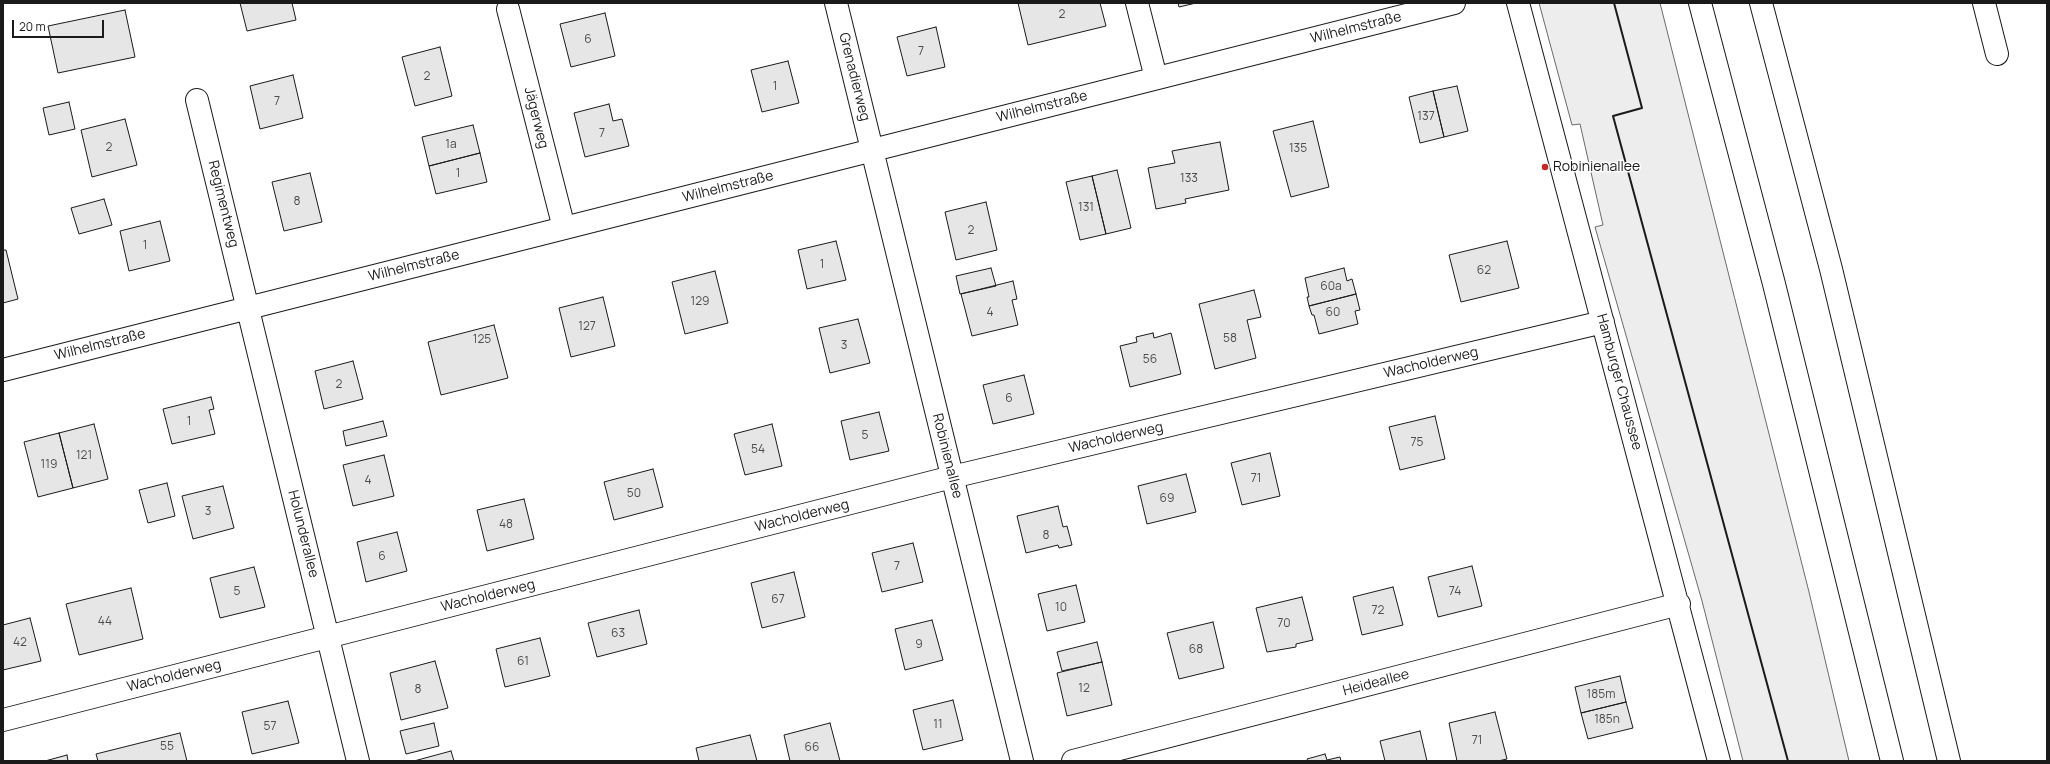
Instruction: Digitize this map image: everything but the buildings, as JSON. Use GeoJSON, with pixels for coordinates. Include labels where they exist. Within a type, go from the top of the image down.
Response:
{"type":"FeatureCollection","features":[{"type":"Feature","properties":{"kind":"main road","name":"Grenadierweg"},"geometry":{"type":"LineString","coordinates":[[836,3],[873,150]]}},
{"type":"Feature","properties":{"kind":"main road"},"geometry":{"type":"LineString","coordinates":[[1137,3],[1156,78]]}},
{"type":"Feature","properties":{"kind":"main road","name":"Wilhelmstraße"},"geometry":{"type":"LineString","coordinates":[[3,370],[1454,3]]}},
{"type":"Feature","properties":{"kind":"main road","name":"Hamburger Chaussee"},"geometry":{"type":"LineString","coordinates":[[1518,3],[1679,604],[1719,761]]}},
{"type":"Feature","properties":{"kind":"main road"},"geometry":{"type":"LineString","coordinates":[[1700,3],[1774,284],[1892,761]]}},
{"type":"Feature","properties":{"kind":"main road"},"geometry":{"type":"LineString","coordinates":[[1761,3],[1830,269],[1949,761]]}},
{"type":"Feature","properties":{"kind":"main road"},"geometry":{"type":"LineString","coordinates":[[1984,3],[1997,54]]}},
{"type":"Feature","properties":{"kind":"main road","name":"Jägerweg"},"geometry":{"type":"LineString","coordinates":[[508,9],[564,228]]}},
{"type":"Feature","properties":{"kind":"main road","name":"Regimentweg"},"geometry":{"type":"LineString","coordinates":[[197,100],[248,308]]}},
{"type":"Feature","properties":{"kind":"main road","name":"Robinienallee"},"geometry":{"type":"LineString","coordinates":[[873,150],[1022,761]]}},
{"type":"Feature","properties":{"kind":"main road","name":"Holunderallee"},"geometry":{"type":"LineString","coordinates":[[248,308],[358,761]]}},
{"type":"Feature","properties":{"kind":"main road","name":"Wacholderweg"},"geometry":{"type":"LineString","coordinates":[[3,720],[952,477],[1603,322]]}},
{"type":"Feature","properties":{"kind":"main road","name":"Heideallee"},"geometry":{"type":"LineString","coordinates":[[1073,761],[1679,604]]}},
{"type":"Feature","properties":{"kind":"shaded area"},"geometry":{"type":"Polygon","coordinates":[[[1539,3],[1660,3],[1809,592],[1849,761],[1743,761],[1702,601],[1595,227],[1603,225],[1580,124],[1572,125],[1539,3]]]}},
{"type":"Feature","properties":{"kind":"wall"},"geometry":{"type":"LineString","coordinates":[[1614,3],[1642,108],[1613,116],[1788,761]]}},
{"type":"Feature","properties":{"kind":"place","name":"Robinienallee"},"geometry":{"type":"Point","coordinates":[1545,167]}}]}
